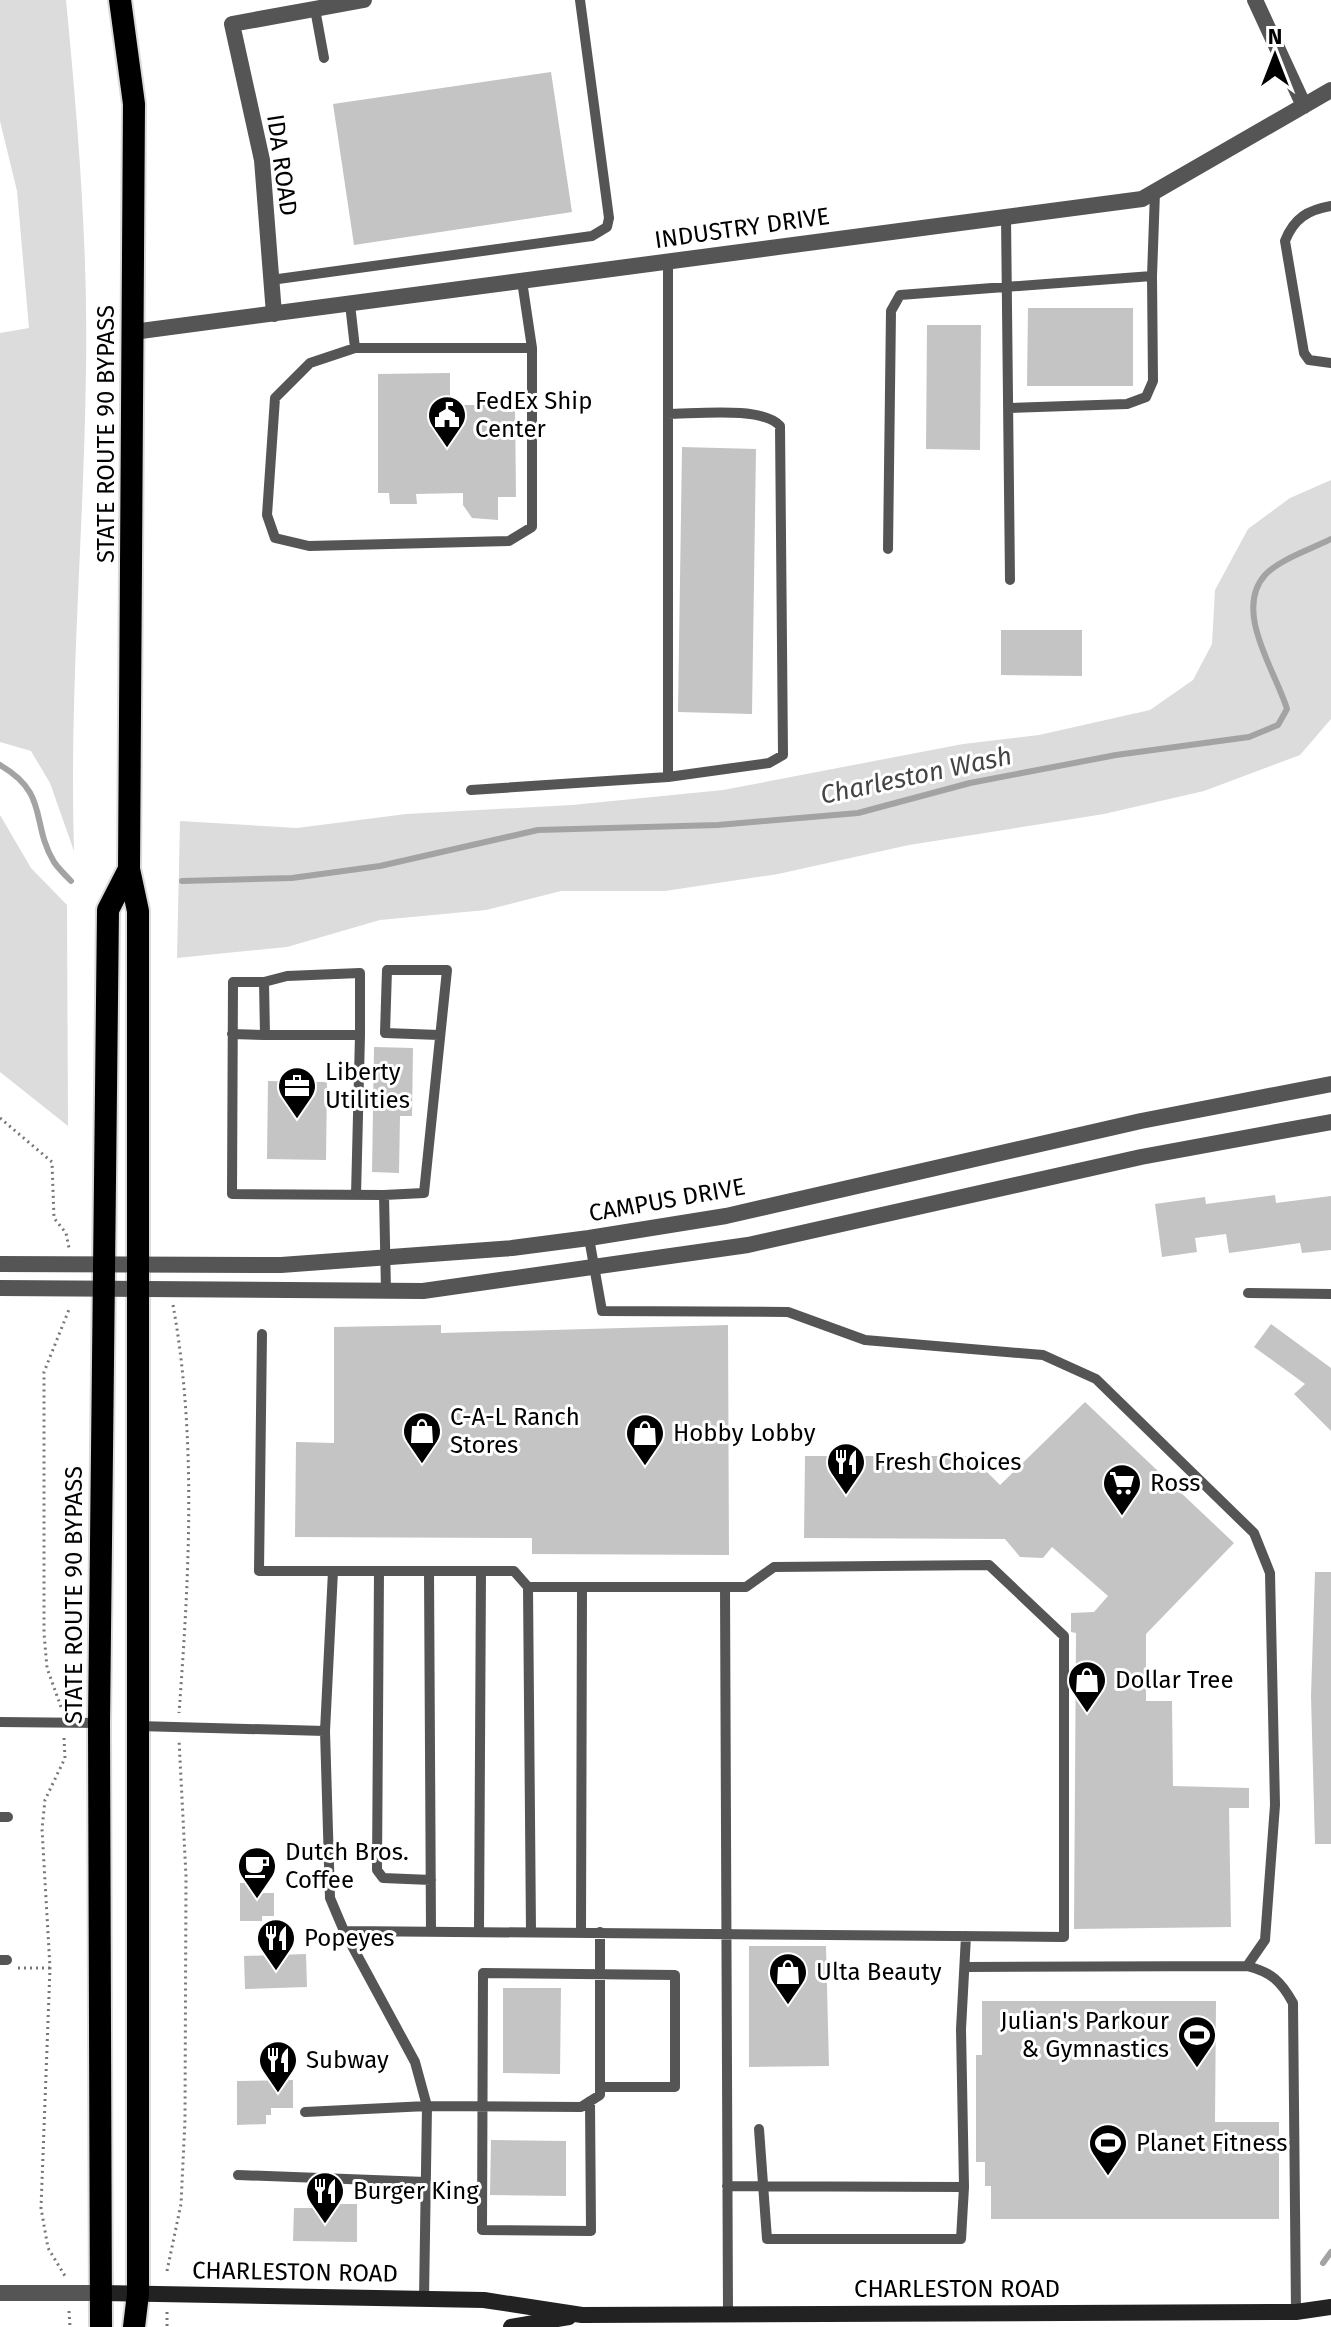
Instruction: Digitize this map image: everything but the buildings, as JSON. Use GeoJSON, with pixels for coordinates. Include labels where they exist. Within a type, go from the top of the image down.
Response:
{"type":"FeatureCollection","features":[{"type":"Feature","properties":{"kind":"highway","name":"STATE ROUTE 90 BYPASS"},"geometry":{"type":"LineString","coordinates":[[120,0],[134,104],[129,869],[138,911],[138,2294],[134,2327]]}},
{"type":"Feature","properties":{"kind":"highway","name":"STATE ROUTE 90 BYPASS"},"geometry":{"type":"LineString","coordinates":[[101,2327],[99,1723],[108,910],[129,869]]}},
{"type":"Feature","properties":{"kind":"main road","name":"CHARLESTON ROAD"},"geometry":{"type":"LineString","coordinates":[[102,2293],[484,2300],[582,2315]]}},
{"type":"Feature","properties":{"kind":"main road","name":"CHARLESTON ROAD"},"geometry":{"type":"LineString","coordinates":[[511,2327],[582,2315],[728,2313],[1296,2319],[1331,2307]]}},
{"type":"Feature","properties":{"kind":"street"},"geometry":{"type":"LineString","coordinates":[[315,9],[364,0]]}},
{"type":"Feature","properties":{"kind":"street"},"geometry":{"type":"LineString","coordinates":[[1255,0],[1304,106]]}},
{"type":"Feature","properties":{"kind":"street","name":"IDA ROAD"},"geometry":{"type":"LineString","coordinates":[[274,314],[262,160],[232,24],[315,9]]}},
{"type":"Feature","properties":{"kind":"street","name":"INDUSTRY DRIVE"},"geometry":{"type":"LineString","coordinates":[[133,332],[1142,199],[1331,90]]}},
{"type":"Feature","properties":{"kind":"street","name":"CAMPUS DRIVE"},"geometry":{"type":"LineString","coordinates":[[0,1264],[137,1262],[281,1265],[386,1259],[589,1238],[726,1216],[1141,1121],[1331,1084]]}},
{"type":"Feature","properties":{"kind":"street"},"geometry":{"type":"LineString","coordinates":[[0,1288],[423,1291],[748,1245],[1141,1157],[1331,1122]]}},
{"type":"Feature","properties":{"kind":"street"},"geometry":{"type":"LineString","coordinates":[[0,2293],[102,2293]]}},
{"type":"Feature","properties":{"kind":"lane"},"geometry":{"type":"LineString","coordinates":[[271,280],[592,236],[607,227],[609,218],[580,0]]}},
{"type":"Feature","properties":{"kind":"lane"},"geometry":{"type":"LineString","coordinates":[[315,9],[324,58]]}},
{"type":"Feature","properties":{"kind":"lane"},"geometry":{"type":"LineString","coordinates":[[1009,408],[1127,404],[1146,397],[1153,381],[1155,192]]}},
{"type":"Feature","properties":{"kind":"lane"},"geometry":{"type":"LineString","coordinates":[[1331,206],[1312,209],[1291,225],[1285,241],[1304,353],[1309,360],[1331,363]]}},
{"type":"Feature","properties":{"kind":"lane"},"geometry":{"type":"LineString","coordinates":[[1006,217],[1010,580]]}},
{"type":"Feature","properties":{"kind":"lane"},"geometry":{"type":"LineString","coordinates":[[668,261],[668,777]]}},
{"type":"Feature","properties":{"kind":"lane"},"geometry":{"type":"LineString","coordinates":[[888,549],[891,311],[900,295],[1152,276]]}},
{"type":"Feature","properties":{"kind":"lane"},"geometry":{"type":"LineString","coordinates":[[522,281],[532,348],[532,527],[509,541],[309,546],[275,538],[267,515],[275,398],[310,363],[355,348],[532,348]]}},
{"type":"Feature","properties":{"kind":"lane"},"geometry":{"type":"LineString","coordinates":[[350,304],[355,348]]}},
{"type":"Feature","properties":{"kind":"lane"},"geometry":{"type":"LineString","coordinates":[[471,790],[668,777],[769,763],[783,755],[780,426],[774,419],[760,415],[668,414]]}},
{"type":"Feature","properties":{"kind":"lane"},"geometry":{"type":"LineString","coordinates":[[356,1195],[360,973],[233,982],[232,1194],[356,1195],[384,1195],[424,1193],[447,970],[387,970],[385,1033],[439,1035]]}},
{"type":"Feature","properties":{"kind":"lane"},"geometry":{"type":"LineString","coordinates":[[264,982],[265,1035]]}},
{"type":"Feature","properties":{"kind":"lane"},"geometry":{"type":"LineString","coordinates":[[232,1034],[360,1035]]}},
{"type":"Feature","properties":{"kind":"lane"},"geometry":{"type":"LineString","coordinates":[[384,1195],[386,1291]]}},
{"type":"Feature","properties":{"kind":"lane"},"geometry":{"type":"LineString","coordinates":[[589,1238],[602,1311],[788,1312],[865,1340],[1043,1355],[1096,1379],[1254,1533],[1270,1573],[1275,1805],[1265,1940],[1247,1966]]}},
{"type":"Feature","properties":{"kind":"lane"},"geometry":{"type":"LineString","coordinates":[[1248,1293],[1331,1294]]}},
{"type":"Feature","properties":{"kind":"lane"},"geometry":{"type":"LineString","coordinates":[[262,1334],[259,1571],[514,1571],[528,1587],[531,1932]]}},
{"type":"Feature","properties":{"kind":"lane"},"geometry":{"type":"LineString","coordinates":[[344,1931],[1064,1937],[1064,1636],[989,1565],[774,1567],[746,1587],[528,1587]]}},
{"type":"Feature","properties":{"kind":"lane"},"geometry":{"type":"LineString","coordinates":[[333,1571],[325,1731],[330,1898],[344,1931],[415,2062],[427,2106],[424,2299]]}},
{"type":"Feature","properties":{"kind":"lane"},"geometry":{"type":"LineString","coordinates":[[379,1571],[377,1870],[383,1878],[431,1880]]}},
{"type":"Feature","properties":{"kind":"lane"},"geometry":{"type":"LineString","coordinates":[[429,1571],[431,1931]]}},
{"type":"Feature","properties":{"kind":"lane"},"geometry":{"type":"LineString","coordinates":[[479,1931],[481,1571]]}},
{"type":"Feature","properties":{"kind":"lane"},"geometry":{"type":"LineString","coordinates":[[725,1587],[728,2313]]}},
{"type":"Feature","properties":{"kind":"lane"},"geometry":{"type":"LineString","coordinates":[[581,1932],[582,1588]]}},
{"type":"Feature","properties":{"kind":"lane"},"geometry":{"type":"LineString","coordinates":[[0,1722],[99,1723]]}},
{"type":"Feature","properties":{"kind":"lane"},"geometry":{"type":"LineString","coordinates":[[136,1726],[325,1731]]}},
{"type":"Feature","properties":{"kind":"lane"},"geometry":{"type":"LineString","coordinates":[[305,2112],[427,2106],[581,2107],[600,2095],[600,1932]]}},
{"type":"Feature","properties":{"kind":"lane"},"geometry":{"type":"LineString","coordinates":[[759,2129],[767,2239],[961,2239],[964,2187],[961,2029],[966,1936]]}},
{"type":"Feature","properties":{"kind":"lane"},"geometry":{"type":"LineString","coordinates":[[965,1967],[1247,1966],[1268,1971],[1283,1985],[1293,2003],[1296,2319]]}},
{"type":"Feature","properties":{"kind":"lane"},"geometry":{"type":"LineString","coordinates":[[590,2101],[591,2231],[482,2230],[483,1973],[675,1975],[675,2087],[600,2087]]}},
{"type":"Feature","properties":{"kind":"lane"},"geometry":{"type":"LineString","coordinates":[[238,2175],[426,2182]]}},
{"type":"Feature","properties":{"kind":"lane"},"geometry":{"type":"LineString","coordinates":[[727,2186],[964,2187]]}},
{"type":"Feature","properties":{"kind":"path"},"geometry":{"type":"LineString","coordinates":[[0,1118],[52,1162],[54,1218],[66,1233],[72,1264]]}},
{"type":"Feature","properties":{"kind":"path"},"geometry":{"type":"LineString","coordinates":[[65,2275],[48,2248],[41,2208],[50,1968],[42,1829],[45,1800],[65,1758],[60,1696],[47,1668],[44,1633],[44,1372],[47,1357],[69,1315],[73,1288]]}},
{"type":"Feature","properties":{"kind":"path"},"geometry":{"type":"LineString","coordinates":[[167,2271],[181,2204],[185,2120],[186,1876],[178,1727],[188,1593],[185,1420],[179,1340],[170,1291]]}},
{"type":"Feature","properties":{"kind":"path"},"geometry":{"type":"LineString","coordinates":[[4,1963],[50,1968]]}},
{"type":"Feature","properties":{"kind":"shaded area"},"geometry":{"type":"Polygon","coordinates":[[[0,0],[66,0],[84,231],[86,324],[73,731],[74,851],[50,783],[31,751],[0,742],[0,333],[29,328],[17,191],[0,121],[0,0]]]}},
{"type":"Feature","properties":{"kind":"shaded area"},"geometry":{"type":"Polygon","coordinates":[[[1331,480],[1331,719],[1300,755],[1204,791],[1104,814],[909,845],[778,874],[665,891],[561,891],[486,910],[380,920],[287,947],[177,958],[180,821],[297,828],[406,814],[572,805],[723,790],[963,744],[1039,735],[1150,710],[1193,680],[1212,644],[1215,590],[1248,529],[1290,498],[1331,480]]]}},
{"type":"Feature","properties":{"kind":"shaded area"},"geometry":{"type":"Polygon","coordinates":[[[0,815],[31,868],[67,905],[68,1126],[0,1072],[0,815]]]}},
{"type":"Feature","properties":{"kind":"waterway","name":"Charleston Wash"},"geometry":{"type":"LineString","coordinates":[[182,881],[292,878],[380,866],[538,830],[718,825],[858,813],[970,783],[1116,755],[1249,737],[1278,725],[1287,709],[1255,623],[1253,606],[1256,589],[1265,575],[1279,564],[1331,539]]}},
{"type":"Feature","properties":{"kind":"waterway"},"geometry":{"type":"LineString","coordinates":[[0,765],[16,776],[33,798],[47,848],[71,881]]}},
{"type":"Feature","properties":{"kind":"waterway"},"geometry":{"type":"LineString","coordinates":[[1323,2263],[1331,2252]]}},
{"type":"Feature","properties":{"kind":"place","name":"FedEx Ship Center"},"geometry":{"type":"Point","coordinates":[447,449]}},
{"type":"Feature","properties":{"kind":"place","name":"Liberty Utilities"},"geometry":{"type":"Point","coordinates":[297,1120]}},
{"type":"Feature","properties":{"kind":"place","name":"C-A-L Ranch Stores"},"geometry":{"type":"Point","coordinates":[422,1465]}},
{"type":"Feature","properties":{"kind":"place","name":"Hobby Lobby"},"geometry":{"type":"Point","coordinates":[645,1467]}},
{"type":"Feature","properties":{"kind":"place","name":"Fresh Choices"},"geometry":{"type":"Point","coordinates":[846,1496]}},
{"type":"Feature","properties":{"kind":"place","name":"Ross"},"geometry":{"type":"Point","coordinates":[1122,1517]}},
{"type":"Feature","properties":{"kind":"place","name":"Dollar Tree"},"geometry":{"type":"Point","coordinates":[1087,1714]}},
{"type":"Feature","properties":{"kind":"place","name":"Dutch Bros. Coffee"},"geometry":{"type":"Point","coordinates":[257,1900]}},
{"type":"Feature","properties":{"kind":"place","name":"Popeyes"},"geometry":{"type":"Point","coordinates":[276,1972]}},
{"type":"Feature","properties":{"kind":"place","name":"Ulta Beauty"},"geometry":{"type":"Point","coordinates":[788,2006]}},
{"type":"Feature","properties":{"kind":"place","name":"Julian's Parkour & Gymnastics"},"geometry":{"type":"Point","coordinates":[1197,2069]}},
{"type":"Feature","properties":{"kind":"place","name":"Subway"},"geometry":{"type":"Point","coordinates":[278,2094]}},
{"type":"Feature","properties":{"kind":"place","name":"Planet Fitness"},"geometry":{"type":"Point","coordinates":[1108,2177]}},
{"type":"Feature","properties":{"kind":"place","name":"Burger King"},"geometry":{"type":"Point","coordinates":[325,2225]}}]}
